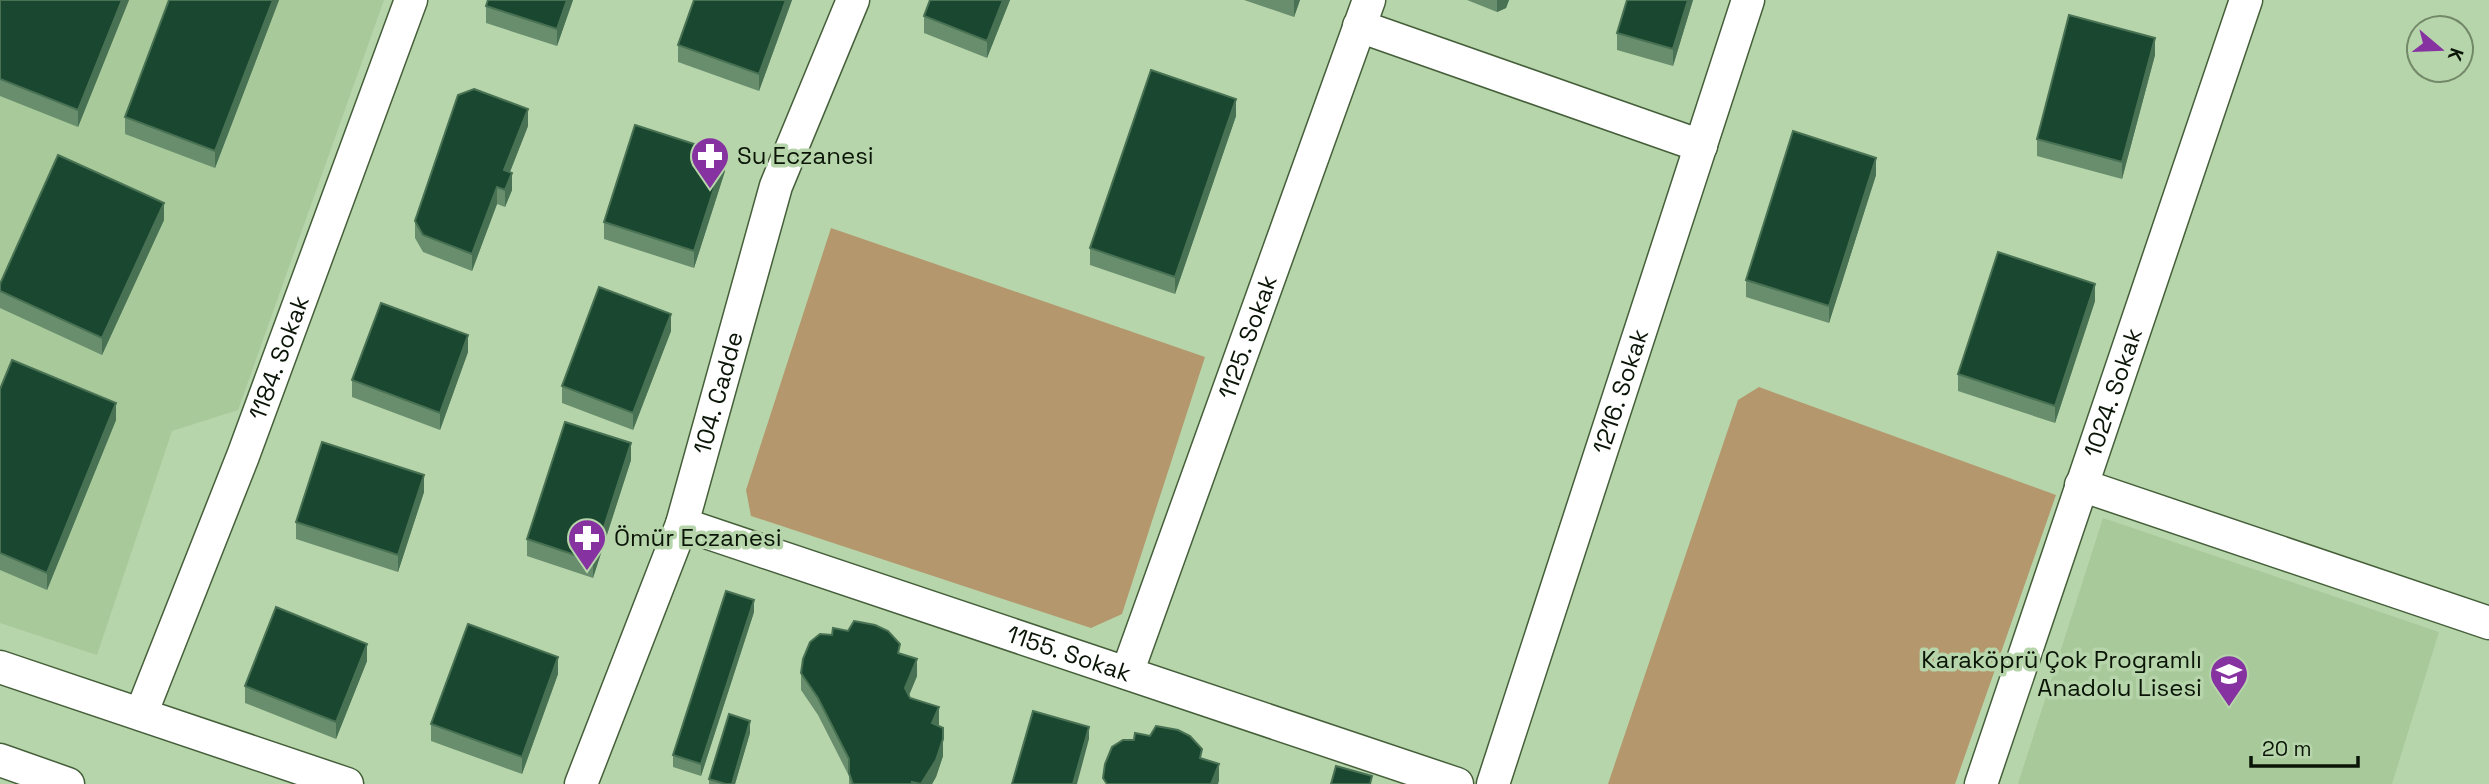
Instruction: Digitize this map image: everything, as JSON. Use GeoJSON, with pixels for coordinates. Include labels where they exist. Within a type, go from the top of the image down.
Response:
{"type":"FeatureCollection","features":[{"type":"Feature","properties":{"kind":"street","name":"1184. Sokak"},"geometry":{"type":"LineString","coordinates":[[141,714],[243,456],[411,0]]}},
{"type":"Feature","properties":{"kind":"street","name":"104. Cadde"},"geometry":{"type":"LineString","coordinates":[[581,784],[682,524],[776,186],[853,0]]}},
{"type":"Feature","properties":{"kind":"street","name":"1216. Sokak"},"geometry":{"type":"LineString","coordinates":[[1493,784],[1748,0]]}},
{"type":"Feature","properties":{"kind":"street","name":"1024. Sokak"},"geometry":{"type":"LineString","coordinates":[[1981,784],[2246,0]]}},
{"type":"Feature","properties":{"kind":"street"},"geometry":{"type":"LineString","coordinates":[[1364,13],[1701,146]]}},
{"type":"Feature","properties":{"kind":"street","name":"1125. Sokak"},"geometry":{"type":"LineString","coordinates":[[1127,673],[1364,13]]}},
{"type":"Feature","properties":{"kind":"street"},"geometry":{"type":"LineString","coordinates":[[2081,485],[2489,623]]}},
{"type":"Feature","properties":{"kind":"street","name":"1155. Sokak"},"geometry":{"type":"LineString","coordinates":[[682,524],[1451,783]]}},
{"type":"Feature","properties":{"kind":"street"},"geometry":{"type":"LineString","coordinates":[[0,667],[347,784]]}},
{"type":"Feature","properties":{"kind":"street"},"geometry":{"type":"LineString","coordinates":[[0,760],[68,784]]}},
{"type":"Feature","properties":{"kind":"shaded area"},"geometry":{"type":"Polygon","coordinates":[[[0,0],[384,0],[238,410],[172,431],[97,655],[0,623],[0,0]]]}},
{"type":"Feature","properties":{"kind":"shaded area"},"geometry":{"type":"Polygon","coordinates":[[[831,228],[1205,357],[1122,614],[1091,628],[751,516],[746,490],[831,228]]]}},
{"type":"Feature","properties":{"kind":"shaded area"},"geometry":{"type":"Polygon","coordinates":[[[1759,387],[2056,495],[1955,784],[1608,784],[1738,400],[1759,387]]]}},
{"type":"Feature","properties":{"kind":"shaded area","name":"Karaköprü Çok Programlı Anadolu Lisesi"},"geometry":{"type":"Polygon","coordinates":[[[2103,518],[2439,632],[2392,784],[2018,784],[2103,518]]]}},
{"type":"Feature","properties":{"kind":"building"},"geometry":{"type":"Polygon","coordinates":[[[0,0],[122,0],[78,110],[0,79],[0,0]]]}},
{"type":"Feature","properties":{"kind":"building"},"geometry":{"type":"Polygon","coordinates":[[[169,0],[273,0],[215,151],[125,117],[169,0]]]}},
{"type":"Feature","properties":{"kind":"building"},"geometry":{"type":"Polygon","coordinates":[[[488,0],[567,0],[557,29],[486,6],[488,0]]]}},
{"type":"Feature","properties":{"kind":"building"},"geometry":{"type":"Polygon","coordinates":[[[694,0],[786,0],[759,74],[678,45],[694,0]]]}},
{"type":"Feature","properties":{"kind":"building"},"geometry":{"type":"Polygon","coordinates":[[[930,0],[1003,0],[987,41],[924,16],[930,0]]]}},
{"type":"Feature","properties":{"kind":"building"},"geometry":{"type":"Polygon","coordinates":[[[1627,0],[1688,0],[1673,49],[1617,33],[1627,0]]]}},
{"type":"Feature","properties":{"kind":"building"},"geometry":{"type":"Polygon","coordinates":[[[2069,15],[2155,38],[2122,162],[2037,139],[2069,15]]]}},
{"type":"Feature","properties":{"kind":"building"},"geometry":{"type":"Polygon","coordinates":[[[1151,70],[1236,99],[1175,277],[1090,248],[1151,70]]]}},
{"type":"Feature","properties":{"kind":"building"},"geometry":{"type":"Polygon","coordinates":[[[474,89],[528,109],[504,170],[512,173],[505,190],[497,187],[472,254],[423,235],[415,221],[458,95],[474,89]]]}},
{"type":"Feature","properties":{"kind":"building"},"geometry":{"type":"Polygon","coordinates":[[[635,125],[725,154],[694,251],[604,222],[635,125]]]}},
{"type":"Feature","properties":{"kind":"building"},"geometry":{"type":"Polygon","coordinates":[[[1793,131],[1876,158],[1829,306],[1746,280],[1793,131]]]}},
{"type":"Feature","properties":{"kind":"building"},"geometry":{"type":"Polygon","coordinates":[[[58,155],[164,203],[102,338],[0,291],[0,284],[58,155]]]}},
{"type":"Feature","properties":{"kind":"building"},"geometry":{"type":"Polygon","coordinates":[[[1998,252],[2095,284],[2055,406],[1958,374],[1998,252]]]}},
{"type":"Feature","properties":{"kind":"building"},"geometry":{"type":"Polygon","coordinates":[[[599,287],[671,314],[633,413],[562,386],[599,287]]]}},
{"type":"Feature","properties":{"kind":"building"},"geometry":{"type":"Polygon","coordinates":[[[381,303],[468,335],[440,413],[352,380],[381,303]]]}},
{"type":"Feature","properties":{"kind":"building"},"geometry":{"type":"Polygon","coordinates":[[[12,360],[116,403],[47,573],[0,553],[0,389],[12,360]]]}},
{"type":"Feature","properties":{"kind":"building"},"geometry":{"type":"Polygon","coordinates":[[[565,422],[631,443],[593,561],[527,539],[565,422]]]}},
{"type":"Feature","properties":{"kind":"building"},"geometry":{"type":"Polygon","coordinates":[[[322,442],[424,475],[398,555],[296,522],[322,442]]]}},
{"type":"Feature","properties":{"kind":"building"},"geometry":{"type":"Polygon","coordinates":[[[726,591],[754,600],[701,764],[673,755],[726,591]]]}},
{"type":"Feature","properties":{"kind":"building"},"geometry":{"type":"Polygon","coordinates":[[[276,607],[367,644],[336,722],[245,686],[276,607]]]}},
{"type":"Feature","properties":{"kind":"building"},"geometry":{"type":"Polygon","coordinates":[[[854,621],[888,631],[900,644],[898,653],[917,659],[905,688],[910,698],[939,707],[932,723],[943,728],[943,739],[936,760],[921,784],[853,784],[849,773],[849,759],[818,698],[801,673],[810,642],[820,634],[832,635],[833,628],[848,631],[854,621]]]}},
{"type":"Feature","properties":{"kind":"building"},"geometry":{"type":"Polygon","coordinates":[[[468,624],[558,657],[522,757],[431,724],[468,624]]]}},
{"type":"Feature","properties":{"kind":"building"},"geometry":{"type":"Polygon","coordinates":[[[1033,711],[1089,727],[1073,784],[1012,784],[1033,711]]]}},
{"type":"Feature","properties":{"kind":"building"},"geometry":{"type":"Polygon","coordinates":[[[729,714],[750,721],[732,784],[726,784],[709,779],[729,714]]]}},
{"type":"Feature","properties":{"kind":"building"},"geometry":{"type":"Polygon","coordinates":[[[1156,726],[1178,730],[1190,736],[1202,749],[1200,758],[1219,764],[1211,784],[1107,784],[1103,778],[1112,747],[1123,740],[1134,740],[1135,733],[1150,736],[1156,726]]]}},
{"type":"Feature","properties":{"kind":"building"},"geometry":{"type":"Polygon","coordinates":[[[1336,766],[1372,776],[1370,784],[1331,784],[1336,766]]]}},
{"type":"Feature","properties":{"kind":"place","name":"Su Eczanesi"},"geometry":{"type":"Point","coordinates":[710,190]}},
{"type":"Feature","properties":{"kind":"place","name":"Ömür Eczanesi"},"geometry":{"type":"Point","coordinates":[587,572]}},
{"type":"Feature","properties":{"kind":"place","name":"Karaköprü Çok Programlı Anadolu Lisesi"},"geometry":{"type":"Point","coordinates":[2229,708]}}]}
